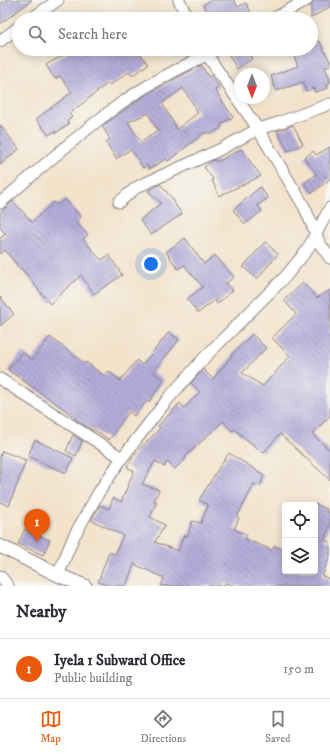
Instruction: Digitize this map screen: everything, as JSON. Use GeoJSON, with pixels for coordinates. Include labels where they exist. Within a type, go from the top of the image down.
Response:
{"type":"FeatureCollection","features":[{"type":"Feature","properties":{"kind":"street"},"geometry":{"type":"LineString","coordinates":[[41,12],[58,0]]}},
{"type":"Feature","properties":{"kind":"street"},"geometry":{"type":"LineString","coordinates":[[179,0],[185,12]]}},
{"type":"Feature","properties":{"kind":"street"},"geometry":{"type":"LineString","coordinates":[[286,12],[307,0]]}},
{"type":"Feature","properties":{"kind":"street"},"geometry":{"type":"LineString","coordinates":[[0,41],[12,33]]}},
{"type":"Feature","properties":{"kind":"street"},"geometry":{"type":"LineString","coordinates":[[0,203],[120,104],[198,56]]}},
{"type":"Feature","properties":{"kind":"street"},"geometry":{"type":"LineString","coordinates":[[207,56],[258,129],[305,208],[320,244],[330,258]]}},
{"type":"Feature","properties":{"kind":"street"},"geometry":{"type":"LineString","coordinates":[[119,202],[137,187],[220,150],[258,129],[278,124],[330,104]]}},
{"type":"Feature","properties":{"kind":"street"},"geometry":{"type":"LineString","coordinates":[[58,575],[74,536],[99,492],[122,458],[167,400],[204,358],[286,276],[307,250],[330,208]]}},
{"type":"Feature","properties":{"kind":"street"},"geometry":{"type":"LineString","coordinates":[[0,379],[122,458]]}},
{"type":"Feature","properties":{"kind":"street"},"geometry":{"type":"LineString","coordinates":[[0,546],[58,575],[85,586]]}},
{"type":"Feature","properties":{"kind":"street"},"geometry":{"type":"LineString","coordinates":[[0,576],[8,586]]}},
{"type":"Feature","properties":{"kind":"building"},"geometry":{"type":"Polygon","coordinates":[[[5,0],[32,0],[16,12],[12,12],[12,15],[0,24],[0,4],[5,0]]]}},
{"type":"Feature","properties":{"kind":"building"},"geometry":{"type":"Polygon","coordinates":[[[211,0],[234,0],[238,7],[246,3],[251,12],[208,12],[203,5],[211,0]]]}},
{"type":"Feature","properties":{"kind":"building"},"geometry":{"type":"Polygon","coordinates":[[[314,0],[330,0],[330,7],[318,14],[318,12],[311,12],[311,6],[314,0]]]}},
{"type":"Feature","properties":{"kind":"building"},"geometry":{"type":"Polygon","coordinates":[[[318,42],[330,61],[330,65],[325,67],[330,80],[330,83],[327,84],[328,88],[315,92],[314,88],[306,91],[303,82],[276,91],[271,76],[298,66],[294,56],[318,56],[318,42]]]}},
{"type":"Feature","properties":{"kind":"building"},"geometry":{"type":"Polygon","coordinates":[[[62,56],[142,56],[148,64],[132,76],[129,72],[110,85],[108,83],[69,114],[72,117],[67,121],[69,124],[56,133],[55,131],[49,135],[36,119],[72,92],[60,76],[55,79],[46,65],[62,56]]]}},
{"type":"Feature","properties":{"kind":"building"},"geometry":{"type":"Polygon","coordinates":[[[229,56],[250,56],[252,59],[236,68],[229,56]]]}},
{"type":"Feature","properties":{"kind":"building"},"geometry":{"type":"Polygon","coordinates":[[[201,65],[209,77],[211,75],[219,87],[215,90],[233,117],[220,125],[222,127],[211,134],[209,132],[206,134],[205,132],[168,161],[166,159],[149,169],[147,165],[143,168],[131,149],[116,159],[106,142],[110,139],[102,126],[146,95],[201,65]],[[183,88],[162,103],[177,129],[198,113],[183,88]],[[148,113],[128,122],[141,142],[158,131],[148,113]]]}},
{"type":"Feature","properties":{"kind":"building"},"geometry":{"type":"Polygon","coordinates":[[[0,125],[19,149],[0,165],[0,125]]]}},
{"type":"Feature","properties":{"kind":"building"},"geometry":{"type":"Polygon","coordinates":[[[293,125],[303,144],[288,151],[277,131],[293,125]]]}},
{"type":"Feature","properties":{"kind":"building"},"geometry":{"type":"Polygon","coordinates":[[[330,147],[330,179],[312,193],[304,183],[317,174],[304,158],[313,151],[316,155],[330,147]]]}},
{"type":"Feature","properties":{"kind":"building"},"geometry":{"type":"Polygon","coordinates":[[[241,149],[261,176],[219,196],[212,180],[213,179],[204,167],[212,161],[215,160],[217,162],[241,149]]]}},
{"type":"Feature","properties":{"kind":"building"},"geometry":{"type":"Polygon","coordinates":[[[160,184],[175,202],[174,203],[182,214],[151,235],[140,220],[161,203],[148,191],[160,184]]]}},
{"type":"Feature","properties":{"kind":"building"},"geometry":{"type":"Polygon","coordinates":[[[260,187],[268,198],[258,205],[262,211],[245,224],[233,210],[260,187]]]}},
{"type":"Feature","properties":{"kind":"building"},"geometry":{"type":"Polygon","coordinates":[[[65,199],[81,217],[76,222],[88,235],[83,239],[101,260],[109,255],[122,275],[94,294],[81,275],[50,304],[5,250],[0,254],[0,238],[6,234],[0,228],[0,213],[13,201],[32,222],[54,202],[57,205],[65,199]]]}},
{"type":"Feature","properties":{"kind":"building"},"geometry":{"type":"Polygon","coordinates":[[[185,238],[204,264],[215,255],[234,277],[226,283],[233,290],[217,304],[215,300],[198,313],[187,299],[203,287],[184,265],[178,269],[166,252],[185,238]]]}},
{"type":"Feature","properties":{"kind":"building"},"geometry":{"type":"Polygon","coordinates":[[[265,242],[278,254],[257,279],[243,267],[265,242]]]}},
{"type":"Feature","properties":{"kind":"building"},"geometry":{"type":"Polygon","coordinates":[[[303,283],[317,298],[330,290],[330,416],[312,434],[330,450],[330,480],[280,434],[263,453],[234,429],[232,431],[223,421],[185,457],[186,458],[175,469],[167,462],[164,467],[155,461],[142,484],[159,490],[154,501],[157,502],[150,517],[165,525],[155,542],[178,551],[184,535],[188,536],[192,521],[201,523],[208,505],[199,500],[229,453],[264,475],[260,486],[254,484],[237,517],[239,518],[234,529],[247,535],[245,539],[272,550],[274,546],[282,549],[282,574],[318,574],[318,505],[327,509],[326,512],[330,513],[330,525],[324,540],[330,542],[330,556],[322,576],[330,579],[330,586],[237,586],[225,583],[224,586],[161,586],[164,578],[134,564],[126,586],[110,586],[98,582],[109,552],[115,554],[123,535],[91,520],[100,505],[109,509],[113,498],[121,502],[134,471],[127,467],[135,454],[160,428],[158,426],[180,403],[184,408],[200,392],[191,383],[203,369],[213,379],[232,356],[231,355],[252,334],[266,348],[242,373],[263,386],[290,356],[272,338],[296,314],[284,300],[303,283]]]}},
{"type":"Feature","properties":{"kind":"building"},"geometry":{"type":"Polygon","coordinates":[[[0,297],[14,314],[0,326],[0,297]]]}},
{"type":"Feature","properties":{"kind":"building"},"geometry":{"type":"Polygon","coordinates":[[[169,332],[179,340],[153,372],[164,380],[149,402],[147,401],[134,416],[129,412],[109,440],[95,430],[94,431],[79,422],[64,409],[8,370],[22,352],[32,360],[50,337],[85,364],[86,362],[104,376],[109,371],[120,381],[137,360],[142,365],[169,332]]]}},
{"type":"Feature","properties":{"kind":"building"},"geometry":{"type":"Polygon","coordinates":[[[73,435],[82,441],[76,456],[66,451],[73,435]]]}},
{"type":"Feature","properties":{"kind":"building"},"geometry":{"type":"Polygon","coordinates":[[[35,440],[73,458],[66,473],[28,456],[35,440]]]}},
{"type":"Feature","properties":{"kind":"building"},"geometry":{"type":"Polygon","coordinates":[[[2,451],[26,460],[9,506],[0,502],[0,457],[2,451]]]}},
{"type":"Feature","properties":{"kind":"building"},"geometry":{"type":"Polygon","coordinates":[[[25,529],[50,540],[43,555],[18,544],[25,529]]]}},
{"type":"Feature","properties":{"kind":"place","name":"Iyela 1 Subward Office"},"geometry":{"type":"Point","coordinates":[37,542]}}]}
